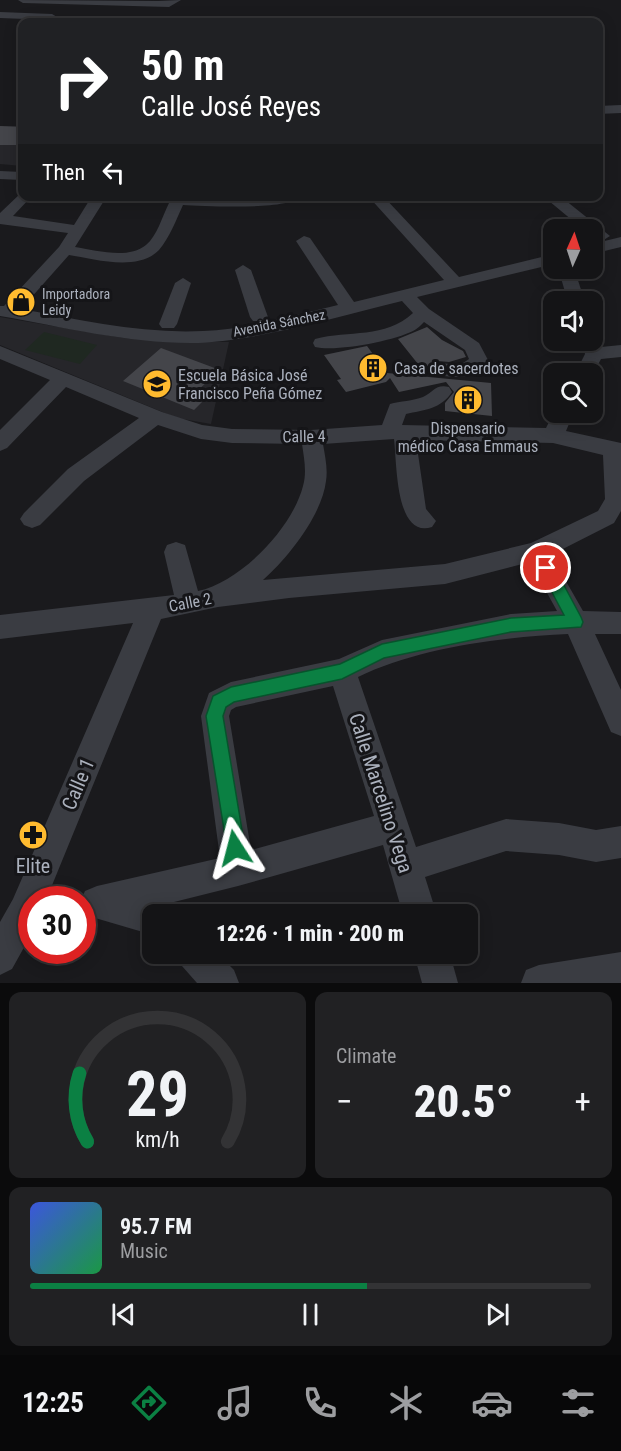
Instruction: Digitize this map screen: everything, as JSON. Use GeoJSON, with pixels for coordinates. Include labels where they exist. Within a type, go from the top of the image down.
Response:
{"type":"FeatureCollection","features":[{"type":"Feature","properties":{"kind":"street"},"geometry":{"type":"LineString","coordinates":[[23,0],[158,4],[169,4],[176,0]]}},
{"type":"Feature","properties":{"kind":"street"},"geometry":{"type":"LineString","coordinates":[[47,16],[63,1]]}},
{"type":"Feature","properties":{"kind":"street"},"geometry":{"type":"LineString","coordinates":[[0,15],[58,17]]}},
{"type":"Feature","properties":{"kind":"street"},"geometry":{"type":"LineString","coordinates":[[603,110],[621,109]]}},
{"type":"Feature","properties":{"kind":"street"},"geometry":{"type":"LineString","coordinates":[[0,175],[18,176]]}},
{"type":"Feature","properties":{"kind":"street"},"geometry":{"type":"LineString","coordinates":[[1,219],[20,201]]}},
{"type":"Feature","properties":{"kind":"street"},"geometry":{"type":"LineString","coordinates":[[7,306],[64,250],[97,201]]}},
{"type":"Feature","properties":{"kind":"street"},"geometry":{"type":"LineString","coordinates":[[64,250],[126,258],[142,256],[153,248],[177,201]]}},
{"type":"Feature","properties":{"kind":"street"},"geometry":{"type":"LineString","coordinates":[[204,201],[276,201]]}},
{"type":"Feature","properties":{"kind":"street"},"geometry":{"type":"LineString","coordinates":[[379,201],[450,277]]}},
{"type":"Feature","properties":{"kind":"street"},"geometry":{"type":"LineString","coordinates":[[556,201],[575,219]]}},
{"type":"Feature","properties":{"kind":"street"},"geometry":{"type":"LineString","coordinates":[[557,219],[547,210],[563,206]]}},
{"type":"Feature","properties":{"kind":"street"},"geometry":{"type":"LineString","coordinates":[[1,219],[78,230]]}},
{"type":"Feature","properties":{"kind":"street"},"geometry":{"type":"LineString","coordinates":[[603,238],[621,231]]}},
{"type":"Feature","properties":{"kind":"street"},"geometry":{"type":"LineString","coordinates":[[304,241],[346,303]]}},
{"type":"Feature","properties":{"kind":"street"},"geometry":{"type":"LineString","coordinates":[[603,241],[621,242]]}},
{"type":"Feature","properties":{"kind":"street","name":"Avenida Sánchez"},"geometry":{"type":"LineString","coordinates":[[7,306],[143,333],[190,337],[248,331],[543,250]]}},
{"type":"Feature","properties":{"kind":"street","name":"Avenida Sánchez"},"geometry":{"type":"LineString","coordinates":[[7,306],[168,324],[220,322],[405,294],[450,277],[543,261]]}},
{"type":"Feature","properties":{"kind":"street"},"geometry":{"type":"LineString","coordinates":[[243,270],[259,317]]}},
{"type":"Feature","properties":{"kind":"street"},"geometry":{"type":"LineString","coordinates":[[168,324],[183,283]]}},
{"type":"Feature","properties":{"kind":"street"},"geometry":{"type":"LineString","coordinates":[[405,294],[423,313],[472,347],[479,360],[472,369],[461,374],[440,369]]}},
{"type":"Feature","properties":{"kind":"street"},"geometry":{"type":"LineString","coordinates":[[322,343],[356,341],[408,327],[423,313]]}},
{"type":"Feature","properties":{"kind":"street"},"geometry":{"type":"LineString","coordinates":[[603,349],[621,351]]}},
{"type":"Feature","properties":{"kind":"street","name":"Calle 4"},"geometry":{"type":"LineString","coordinates":[[0,352],[154,417],[201,432],[232,436],[311,437],[397,432],[553,436],[618,451]]}},
{"type":"Feature","properties":{"kind":"street"},"geometry":{"type":"LineString","coordinates":[[0,443],[63,380]]}},
{"type":"Feature","properties":{"kind":"street"},"geometry":{"type":"LineString","coordinates":[[424,521],[416,513],[397,432],[397,409],[431,402],[442,392]]}},
{"type":"Feature","properties":{"kind":"street"},"geometry":{"type":"LineString","coordinates":[[32,519],[76,475],[154,417]]}},
{"type":"Feature","properties":{"kind":"street"},"geometry":{"type":"LineString","coordinates":[[553,436],[559,423]]}},
{"type":"Feature","properties":{"kind":"street","name":"Calle 2"},"geometry":{"type":"LineString","coordinates":[[0,627],[153,609],[219,597],[244,581],[266,561],[302,517],[314,485],[316,472],[311,437]]}},
{"type":"Feature","properties":{"kind":"street"},"geometry":{"type":"LineString","coordinates":[[219,597],[289,587],[445,574],[536,551],[606,517],[615,499],[618,451]]}},
{"type":"Feature","properties":{"kind":"street"},"geometry":{"type":"LineString","coordinates":[[536,551],[576,622],[621,722]]}},
{"type":"Feature","properties":{"kind":"street"},"geometry":{"type":"LineString","coordinates":[[176,552],[188,603]]}},
{"type":"Feature","properties":{"kind":"street","name":"Calle 1"},"geometry":{"type":"LineString","coordinates":[[38,886],[153,609]]}},
{"type":"Feature","properties":{"kind":"street"},"geometry":{"type":"LineString","coordinates":[[238,870],[215,716],[219,702],[231,695],[342,671],[382,652],[511,625],[576,622],[621,623]]}},
{"type":"Feature","properties":{"kind":"street","name":"Calle Marcelino Vega"},"geometry":{"type":"LineString","coordinates":[[342,671],[417,904]]}},
{"type":"Feature","properties":{"kind":"street"},"geometry":{"type":"LineString","coordinates":[[96,903],[238,870],[393,826]]}},
{"type":"Feature","properties":{"kind":"street"},"geometry":{"type":"LineString","coordinates":[[405,867],[506,835],[559,839],[596,846],[621,842]]}},
{"type":"Feature","properties":{"kind":"street"},"geometry":{"type":"LineString","coordinates":[[96,905],[142,916]]}},
{"type":"Feature","properties":{"kind":"street","name":"Calle 1"},"geometry":{"type":"LineString","coordinates":[[0,957],[18,927]]}},
{"type":"Feature","properties":{"kind":"street"},"geometry":{"type":"LineString","coordinates":[[203,964],[221,983]]}},
{"type":"Feature","properties":{"kind":"street"},"geometry":{"type":"LineString","coordinates":[[435,964],[440,983]]}},
{"type":"Feature","properties":{"kind":"street"},"geometry":{"type":"LineString","coordinates":[[539,983],[621,970]]}},
{"type":"Feature","properties":{"kind":"shaded area"},"geometry":{"type":"Polygon","coordinates":[[[0,126],[18,126],[18,166],[0,164],[0,126]]]}},
{"type":"Feature","properties":{"kind":"shaded area","name":"Escuela Básica José Francisco Peña Gómez"},"geometry":{"type":"Polygon","coordinates":[[[0,317],[124,338],[170,342],[229,342],[211,424],[177,418],[0,345],[0,317]]]}},
{"type":"Feature","properties":{"kind":"shaded area"},"geometry":{"type":"Polygon","coordinates":[[[44,332],[97,345],[80,364],[25,350],[44,332]]]}},
{"type":"Feature","properties":{"kind":"building"},"geometry":{"type":"Polygon","coordinates":[[[0,126],[18,127],[18,145],[0,145],[0,126]]]}},
{"type":"Feature","properties":{"kind":"building"},"geometry":{"type":"Polygon","coordinates":[[[427,327],[442,340],[463,351],[466,357],[449,362],[438,361],[422,369],[398,339],[427,327]]]}},
{"type":"Feature","properties":{"kind":"building"},"geometry":{"type":"Polygon","coordinates":[[[367,346],[387,373],[491,383],[492,416],[445,411],[445,403],[454,392],[446,382],[399,392],[390,378],[386,382],[346,392],[337,380],[341,379],[324,355],[367,346]]]}},
{"type":"Feature","properties":{"kind":"building"},"geometry":{"type":"Polygon","coordinates":[[[161,348],[220,370],[196,392],[208,396],[194,410],[123,381],[161,348]]]}},
{"type":"Feature","properties":{"kind":"place","name":"Importadora Leidy"},"geometry":{"type":"Point","coordinates":[21,302]}},
{"type":"Feature","properties":{"kind":"place","name":"Casa de sacerdotes"},"geometry":{"type":"Point","coordinates":[373,368]}},
{"type":"Feature","properties":{"kind":"place","name":"Escuela Básica José Francisco Peña Gómez"},"geometry":{"type":"Point","coordinates":[157,384]}},
{"type":"Feature","properties":{"kind":"place","name":"Dispensario médico Casa Emmaus"},"geometry":{"type":"Point","coordinates":[468,400]}},
{"type":"Feature","properties":{"kind":"place","name":"Elite"},"geometry":{"type":"Point","coordinates":[33,835]}},
{"type":"Feature","properties":{"kind":"route"},"geometry":{"type":"LineString","coordinates":[[235,848],[215,716],[219,702],[231,695],[342,671],[382,652],[511,625],[576,622],[546,568]]}}]}
